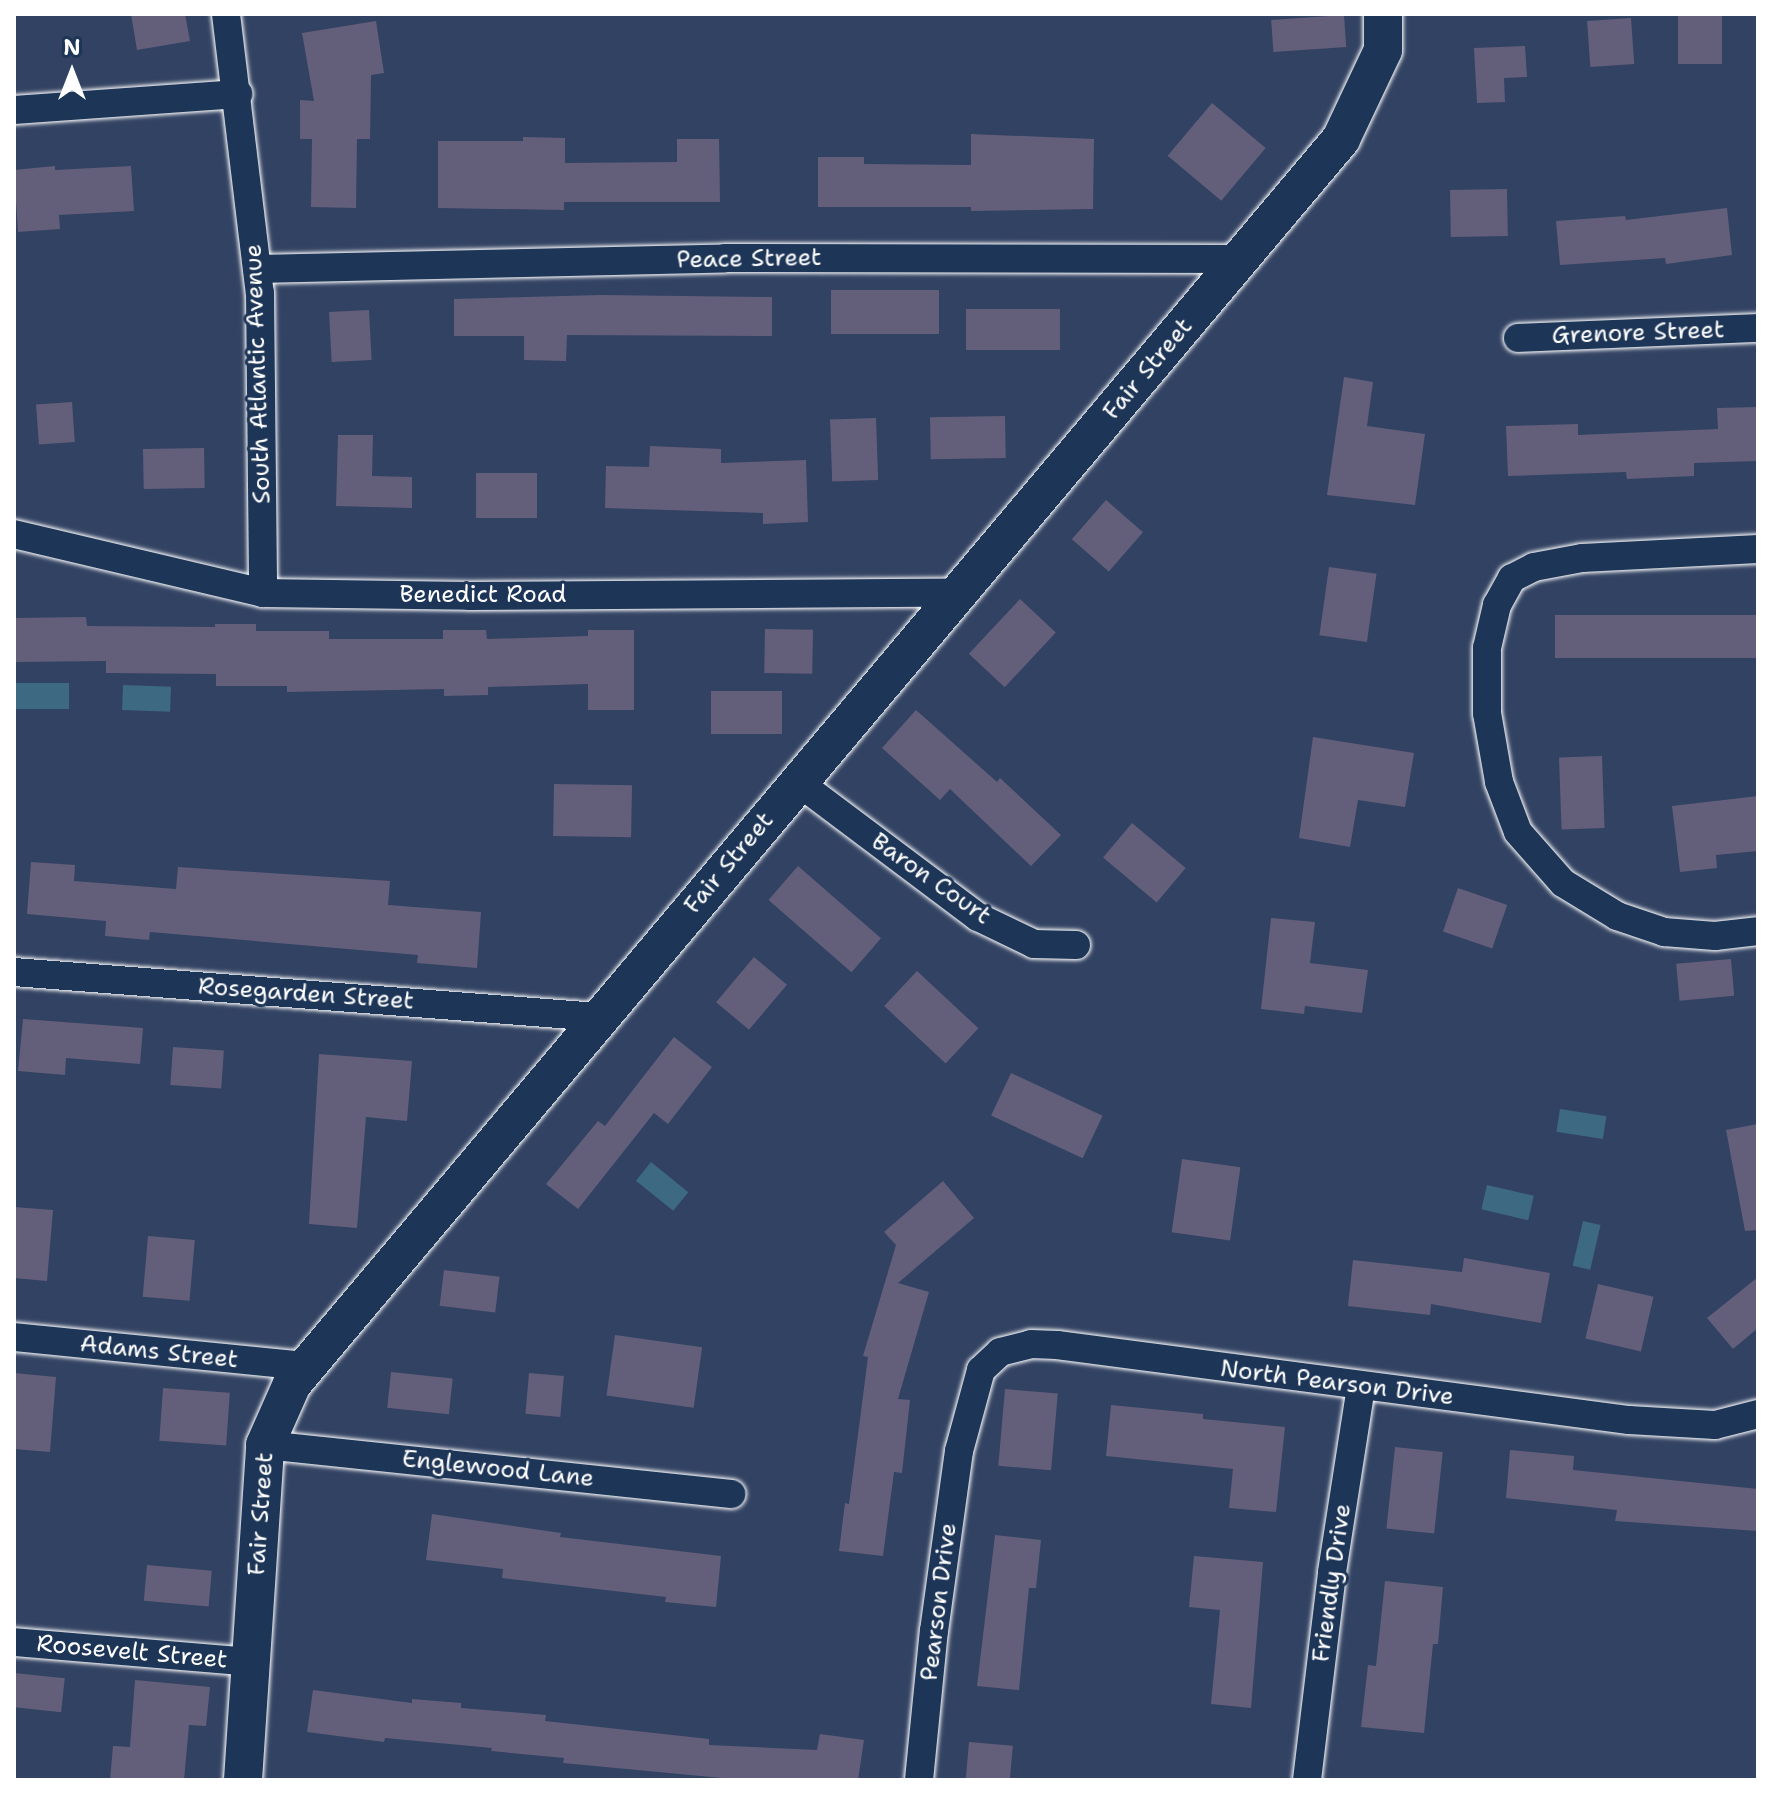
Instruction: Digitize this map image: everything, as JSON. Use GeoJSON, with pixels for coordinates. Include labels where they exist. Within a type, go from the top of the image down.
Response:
{"type":"FeatureCollection","features":[{"type":"Feature","properties":{"kind":"street","name":"South Atlantic Avenue"},"geometry":{"type":"LineString","coordinates":[[226,14],[257,269],[263,593]]}},
{"type":"Feature","properties":{"kind":"street","name":"Fair Street"},"geometry":{"type":"LineString","coordinates":[[243,1780],[265,1445],[292,1384],[598,1017],[1341,139],[1383,50],[1383,14]]}},
{"type":"Feature","properties":{"kind":"street"},"geometry":{"type":"LineString","coordinates":[[14,110],[238,94]]}},
{"type":"Feature","properties":{"kind":"street","name":"Peace Street"},"geometry":{"type":"LineString","coordinates":[[257,269],[725,258],[1240,259]]}},
{"type":"Feature","properties":{"kind":"street","name":"Grenore Street"},"geometry":{"type":"LineString","coordinates":[[1518,338],[1758,328]]}},
{"type":"Feature","properties":{"kind":"street","name":"Benedict Road"},"geometry":{"type":"LineString","coordinates":[[14,534],[263,593],[469,596],[959,593]]}},
{"type":"Feature","properties":{"kind":"street"},"geometry":{"type":"LineString","coordinates":[[1758,549],[1582,558],[1545,565],[1512,578],[1497,605],[1487,648],[1487,713],[1499,782],[1518,832],[1563,883],[1617,916],[1664,932],[1715,936],[1758,931]]}},
{"type":"Feature","properties":{"kind":"street","name":"Baron Court"},"geometry":{"type":"LineString","coordinates":[[798,782],[978,917],[1034,944],[1076,945]]}},
{"type":"Feature","properties":{"kind":"street","name":"Rosegarden Street"},"geometry":{"type":"LineString","coordinates":[[14,972],[598,1017]]}},
{"type":"Feature","properties":{"kind":"street","name":"Adams Street"},"geometry":{"type":"LineString","coordinates":[[14,1337],[304,1366]]}},
{"type":"Feature","properties":{"kind":"street","name":"North Pearson Drive"},"geometry":{"type":"LineString","coordinates":[[965,1425],[981,1370],[1000,1352],[1031,1344],[1673,1423],[1715,1425],[1758,1414]]}},
{"type":"Feature","properties":{"kind":"street","name":"Friendly Drive"},"geometry":{"type":"LineString","coordinates":[[1307,1780],[1332,1572],[1361,1387]]}},
{"type":"Feature","properties":{"kind":"street","name":"Pearson Drive"},"geometry":{"type":"LineString","coordinates":[[919,1780],[934,1631],[965,1425]]}},
{"type":"Feature","properties":{"kind":"street","name":"Englewood Lane"},"geometry":{"type":"LineString","coordinates":[[265,1445],[731,1494]]}},
{"type":"Feature","properties":{"kind":"street","name":"Roosevelt Street"},"geometry":{"type":"LineString","coordinates":[[14,1642],[251,1662]]}},
{"type":"Feature","properties":{"kind":"water"},"geometry":{"type":"Polygon","coordinates":[[[15,683],[69,683],[69,709],[15,709],[15,683]]]}},
{"type":"Feature","properties":{"kind":"water"},"geometry":{"type":"Polygon","coordinates":[[[123,685],[171,687],[170,712],[122,710],[123,685]]]}},
{"type":"Feature","properties":{"kind":"water"},"geometry":{"type":"Polygon","coordinates":[[[1560,1109],[1606,1116],[1603,1139],[1556,1132],[1560,1109]]]}},
{"type":"Feature","properties":{"kind":"water"},"geometry":{"type":"Polygon","coordinates":[[[651,1162],[688,1192],[673,1211],[636,1181],[651,1162]]]}},
{"type":"Feature","properties":{"kind":"water"},"geometry":{"type":"Polygon","coordinates":[[[1487,1185],[1534,1196],[1528,1220],[1481,1209],[1487,1185]]]}},
{"type":"Feature","properties":{"kind":"water"},"geometry":{"type":"Polygon","coordinates":[[[1583,1221],[1601,1225],[1590,1270],[1573,1266],[1583,1221]]]}},
{"type":"Feature","properties":{"kind":"building"},"geometry":{"type":"Polygon","coordinates":[[[131,14],[185,14],[190,41],[137,50],[131,14]]]}},
{"type":"Feature","properties":{"kind":"building"},"geometry":{"type":"Polygon","coordinates":[[[1678,14],[1722,14],[1722,64],[1678,64],[1678,14]]]}},
{"type":"Feature","properties":{"kind":"building"},"geometry":{"type":"Polygon","coordinates":[[[1344,15],[1346,47],[1273,52],[1271,20],[1344,15]]]}},
{"type":"Feature","properties":{"kind":"building"},"geometry":{"type":"Polygon","coordinates":[[[1631,18],[1634,64],[1590,67],[1587,21],[1631,18]]]}},
{"type":"Feature","properties":{"kind":"building"},"geometry":{"type":"Polygon","coordinates":[[[376,21],[384,73],[371,75],[370,139],[357,139],[356,208],[311,207],[312,139],[300,139],[300,100],[314,101],[302,33],[376,21]]]}},
{"type":"Feature","properties":{"kind":"building"},"geometry":{"type":"Polygon","coordinates":[[[1525,46],[1527,77],[1504,78],[1505,102],[1477,103],[1474,48],[1525,46]]]}},
{"type":"Feature","properties":{"kind":"building"},"geometry":{"type":"Polygon","coordinates":[[[1212,103],[1266,148],[1221,201],[1168,156],[1212,103]]]}},
{"type":"Feature","properties":{"kind":"building"},"geometry":{"type":"Polygon","coordinates":[[[971,134],[1094,139],[1093,209],[971,211],[971,207],[818,207],[818,157],[864,157],[864,164],[971,165],[971,134]]]}},
{"type":"Feature","properties":{"kind":"building"},"geometry":{"type":"Polygon","coordinates":[[[523,137],[565,138],[565,163],[677,162],[677,139],[719,139],[720,202],[564,202],[564,210],[438,208],[438,141],[523,141],[523,137]]]}},
{"type":"Feature","properties":{"kind":"building"},"geometry":{"type":"Polygon","coordinates":[[[55,166],[55,170],[131,166],[134,211],[59,215],[60,229],[18,232],[14,170],[55,166]]]}},
{"type":"Feature","properties":{"kind":"building"},"geometry":{"type":"Polygon","coordinates":[[[1507,189],[1508,236],[1451,237],[1450,190],[1507,189]]]}},
{"type":"Feature","properties":{"kind":"building"},"geometry":{"type":"Polygon","coordinates":[[[1727,208],[1732,255],[1666,264],[1665,258],[1560,265],[1556,221],[1625,216],[1626,220],[1727,208]]]}},
{"type":"Feature","properties":{"kind":"building"},"geometry":{"type":"Polygon","coordinates":[[[831,290],[939,290],[939,334],[831,334],[831,290]]]}},
{"type":"Feature","properties":{"kind":"building"},"geometry":{"type":"Polygon","coordinates":[[[601,295],[772,297],[772,336],[567,335],[566,361],[524,360],[524,336],[454,336],[454,299],[601,295]]]}},
{"type":"Feature","properties":{"kind":"building"},"geometry":{"type":"Polygon","coordinates":[[[966,309],[1060,309],[1060,350],[966,350],[966,309]]]}},
{"type":"Feature","properties":{"kind":"building"},"geometry":{"type":"Polygon","coordinates":[[[369,310],[372,360],[332,362],[329,312],[369,310]]]}},
{"type":"Feature","properties":{"kind":"building"},"geometry":{"type":"Polygon","coordinates":[[[1344,377],[1373,382],[1367,426],[1425,434],[1415,505],[1327,495],[1344,377]]]}},
{"type":"Feature","properties":{"kind":"building"},"geometry":{"type":"Polygon","coordinates":[[[72,402],[75,442],[39,444],[36,405],[72,402]]]}},
{"type":"Feature","properties":{"kind":"building"},"geometry":{"type":"Polygon","coordinates":[[[1758,407],[1758,461],[1694,463],[1694,476],[1627,479],[1626,472],[1508,476],[1506,426],[1578,424],[1578,435],[1718,429],[1717,408],[1758,407]]]}},
{"type":"Feature","properties":{"kind":"building"},"geometry":{"type":"Polygon","coordinates":[[[1005,416],[1006,458],[931,459],[930,417],[1005,416]]]}},
{"type":"Feature","properties":{"kind":"building"},"geometry":{"type":"Polygon","coordinates":[[[876,418],[878,480],[832,482],[830,420],[876,418]]]}},
{"type":"Feature","properties":{"kind":"building"},"geometry":{"type":"Polygon","coordinates":[[[338,435],[373,435],[372,476],[412,477],[412,508],[336,506],[338,435]]]}},
{"type":"Feature","properties":{"kind":"building"},"geometry":{"type":"Polygon","coordinates":[[[650,446],[721,449],[721,463],[806,460],[808,522],[763,524],[763,513],[605,508],[606,466],[649,467],[650,446]]]}},
{"type":"Feature","properties":{"kind":"building"},"geometry":{"type":"Polygon","coordinates":[[[204,448],[205,488],[144,489],[143,449],[204,448]]]}},
{"type":"Feature","properties":{"kind":"building"},"geometry":{"type":"Polygon","coordinates":[[[476,473],[537,473],[537,518],[476,518],[476,473]]]}},
{"type":"Feature","properties":{"kind":"building"},"geometry":{"type":"Polygon","coordinates":[[[1106,500],[1143,532],[1109,571],[1072,539],[1106,500]]]}},
{"type":"Feature","properties":{"kind":"building"},"geometry":{"type":"Polygon","coordinates":[[[1329,567],[1377,574],[1367,642],[1319,635],[1329,567]]]}},
{"type":"Feature","properties":{"kind":"building"},"geometry":{"type":"Polygon","coordinates":[[[1020,599],[1056,632],[1005,687],[969,654],[1020,599]]]}},
{"type":"Feature","properties":{"kind":"building"},"geometry":{"type":"Polygon","coordinates":[[[1555,615],[1758,615],[1758,658],[1555,658],[1555,615]]]}},
{"type":"Feature","properties":{"kind":"building"},"geometry":{"type":"Polygon","coordinates":[[[86,617],[87,626],[215,627],[215,624],[256,624],[256,631],[329,631],[329,639],[443,639],[443,630],[486,630],[487,639],[588,636],[588,630],[634,630],[634,710],[588,710],[588,684],[488,687],[488,695],[444,696],[444,689],[287,692],[287,686],[216,686],[216,674],[106,673],[106,661],[14,662],[14,618],[86,617]]]}},
{"type":"Feature","properties":{"kind":"building"},"geometry":{"type":"Polygon","coordinates":[[[765,629],[813,630],[812,674],[764,673],[765,629]]]}},
{"type":"Feature","properties":{"kind":"building"},"geometry":{"type":"Polygon","coordinates":[[[711,691],[782,691],[782,734],[711,734],[711,691]]]}},
{"type":"Feature","properties":{"kind":"building"},"geometry":{"type":"Polygon","coordinates":[[[916,710],[997,782],[1000,778],[1061,835],[1031,866],[950,789],[940,800],[882,748],[916,710]]]}},
{"type":"Feature","properties":{"kind":"building"},"geometry":{"type":"Polygon","coordinates":[[[1313,737],[1414,753],[1405,807],[1358,800],[1350,847],[1299,838],[1313,737]]]}},
{"type":"Feature","properties":{"kind":"building"},"geometry":{"type":"Polygon","coordinates":[[[1602,756],[1605,828],[1562,829],[1559,758],[1602,756]]]}},
{"type":"Feature","properties":{"kind":"building"},"geometry":{"type":"Polygon","coordinates":[[[554,784],[632,785],[631,837],[553,836],[554,784]]]}},
{"type":"Feature","properties":{"kind":"building"},"geometry":{"type":"Polygon","coordinates":[[[1758,796],[1758,851],[1716,855],[1717,868],[1680,872],[1672,806],[1758,796]]]}},
{"type":"Feature","properties":{"kind":"building"},"geometry":{"type":"Polygon","coordinates":[[[1132,823],[1186,868],[1157,902],[1103,857],[1132,823]]]}},
{"type":"Feature","properties":{"kind":"building"},"geometry":{"type":"Polygon","coordinates":[[[31,862],[75,865],[74,881],[176,889],[178,867],[390,881],[388,905],[481,912],[477,968],[417,963],[418,955],[150,932],[149,940],[105,936],[106,921],[27,914],[31,862]]]}},
{"type":"Feature","properties":{"kind":"building"},"geometry":{"type":"Polygon","coordinates":[[[798,866],[881,938],[851,972],[768,900],[798,866]]]}},
{"type":"Feature","properties":{"kind":"building"},"geometry":{"type":"Polygon","coordinates":[[[1458,888],[1507,905],[1492,948],[1443,931],[1458,888]]]}},
{"type":"Feature","properties":{"kind":"building"},"geometry":{"type":"Polygon","coordinates":[[[1271,918],[1315,922],[1310,963],[1368,970],[1362,1013],[1305,1006],[1304,1014],[1261,1009],[1271,918]]]}},
{"type":"Feature","properties":{"kind":"building"},"geometry":{"type":"Polygon","coordinates":[[[754,957],[787,985],[749,1030],[716,1002],[754,957]]]}},
{"type":"Feature","properties":{"kind":"building"},"geometry":{"type":"Polygon","coordinates":[[[1731,959],[1734,996],[1679,1001],[1676,964],[1731,959]]]}},
{"type":"Feature","properties":{"kind":"building"},"geometry":{"type":"Polygon","coordinates":[[[917,971],[978,1028],[946,1063],[884,1006],[917,971]]]}},
{"type":"Feature","properties":{"kind":"building"},"geometry":{"type":"Polygon","coordinates":[[[23,1019],[143,1028],[140,1064],[66,1058],[65,1075],[18,1071],[23,1019]]]}},
{"type":"Feature","properties":{"kind":"building"},"geometry":{"type":"Polygon","coordinates":[[[674,1037],[712,1067],[668,1124],[654,1113],[578,1209],[546,1184],[598,1121],[605,1126],[674,1037]]]}},
{"type":"Feature","properties":{"kind":"building"},"geometry":{"type":"Polygon","coordinates":[[[173,1047],[224,1051],[221,1088],[170,1085],[173,1047]]]}},
{"type":"Feature","properties":{"kind":"building"},"geometry":{"type":"Polygon","coordinates":[[[319,1054],[412,1061],[407,1121],[366,1117],[357,1228],[309,1224],[319,1054]]]}},
{"type":"Feature","properties":{"kind":"building"},"geometry":{"type":"Polygon","coordinates":[[[1011,1073],[1103,1116],[1083,1158],[991,1116],[1011,1073]]]}},
{"type":"Feature","properties":{"kind":"building"},"geometry":{"type":"Polygon","coordinates":[[[1758,1124],[1758,1230],[1745,1231],[1726,1130],[1758,1124]]]}},
{"type":"Feature","properties":{"kind":"building"},"geometry":{"type":"Polygon","coordinates":[[[1182,1159],[1240,1167],[1230,1240],[1172,1232],[1182,1159]]]}},
{"type":"Feature","properties":{"kind":"building"},"geometry":{"type":"Polygon","coordinates":[[[943,1181],[974,1218],[898,1283],[929,1292],[898,1399],[910,1400],[902,1473],[894,1472],[883,1556],[839,1551],[845,1503],[849,1504],[868,1357],[863,1356],[896,1245],[884,1232],[943,1181]]]}},
{"type":"Feature","properties":{"kind":"building"},"geometry":{"type":"Polygon","coordinates":[[[14,1207],[53,1210],[47,1281],[14,1278],[14,1207]]]}},
{"type":"Feature","properties":{"kind":"building"},"geometry":{"type":"Polygon","coordinates":[[[148,1236],[195,1240],[190,1301],[143,1297],[148,1236]]]}},
{"type":"Feature","properties":{"kind":"building"},"geometry":{"type":"Polygon","coordinates":[[[1464,1258],[1550,1273],[1541,1323],[1431,1304],[1430,1315],[1348,1306],[1353,1260],[1462,1272],[1464,1258]]]}},
{"type":"Feature","properties":{"kind":"building"},"geometry":{"type":"Polygon","coordinates":[[[444,1270],[500,1277],[495,1313],[440,1306],[444,1270]]]}},
{"type":"Feature","properties":{"kind":"building"},"geometry":{"type":"Polygon","coordinates":[[[1758,1277],[1758,1328],[1733,1349],[1707,1318],[1758,1277]]]}},
{"type":"Feature","properties":{"kind":"building"},"geometry":{"type":"Polygon","coordinates":[[[1598,1284],[1654,1297],[1641,1351],[1585,1339],[1598,1284]]]}},
{"type":"Feature","properties":{"kind":"building"},"geometry":{"type":"Polygon","coordinates":[[[615,1335],[702,1347],[694,1408],[607,1395],[615,1335]]]}},
{"type":"Feature","properties":{"kind":"building"},"geometry":{"type":"Polygon","coordinates":[[[391,1372],[453,1378],[449,1414],[387,1408],[391,1372]]]}},
{"type":"Feature","properties":{"kind":"building"},"geometry":{"type":"Polygon","coordinates":[[[14,1373],[56,1377],[50,1452],[14,1449],[14,1373]]]}},
{"type":"Feature","properties":{"kind":"building"},"geometry":{"type":"Polygon","coordinates":[[[529,1373],[564,1376],[560,1417],[525,1414],[529,1373]]]}},
{"type":"Feature","properties":{"kind":"building"},"geometry":{"type":"Polygon","coordinates":[[[163,1388],[230,1393],[226,1446],[159,1441],[163,1388]]]}},
{"type":"Feature","properties":{"kind":"building"},"geometry":{"type":"Polygon","coordinates":[[[1005,1389],[1058,1394],[1051,1470],[998,1466],[1005,1389]]]}},
{"type":"Feature","properties":{"kind":"building"},"geometry":{"type":"Polygon","coordinates":[[[1111,1405],[1203,1414],[1203,1419],[1285,1427],[1276,1512],[1229,1508],[1233,1469],[1106,1456],[1111,1405]]]}},
{"type":"Feature","properties":{"kind":"building"},"geometry":{"type":"Polygon","coordinates":[[[1395,1447],[1443,1452],[1434,1534],[1386,1529],[1395,1447]]]}},
{"type":"Feature","properties":{"kind":"building"},"geometry":{"type":"Polygon","coordinates":[[[1510,1450],[1574,1456],[1573,1470],[1758,1489],[1758,1531],[1615,1521],[1617,1510],[1506,1498],[1510,1450]]]}},
{"type":"Feature","properties":{"kind":"building"},"geometry":{"type":"Polygon","coordinates":[[[432,1514],[561,1533],[560,1537],[721,1556],[716,1607],[665,1602],[666,1597],[502,1578],[503,1569],[426,1560],[432,1514]]]}},
{"type":"Feature","properties":{"kind":"building"},"geometry":{"type":"Polygon","coordinates":[[[995,1535],[1041,1540],[1036,1588],[1029,1588],[1019,1690],[977,1686],[995,1535]]]}},
{"type":"Feature","properties":{"kind":"building"},"geometry":{"type":"Polygon","coordinates":[[[1194,1556],[1263,1562],[1251,1708],[1211,1704],[1220,1610],[1189,1607],[1194,1556]]]}},
{"type":"Feature","properties":{"kind":"building"},"geometry":{"type":"Polygon","coordinates":[[[147,1565],[212,1571],[209,1607],[144,1601],[147,1565]]]}},
{"type":"Feature","properties":{"kind":"building"},"geometry":{"type":"Polygon","coordinates":[[[1385,1581],[1443,1587],[1438,1644],[1433,1644],[1424,1733],[1361,1727],[1368,1665],[1376,1666],[1385,1581]]]}},
{"type":"Feature","properties":{"kind":"building"},"geometry":{"type":"Polygon","coordinates":[[[14,1673],[65,1678],[61,1712],[14,1707],[14,1673]]]}},
{"type":"Feature","properties":{"kind":"building"},"geometry":{"type":"Polygon","coordinates":[[[135,1680],[210,1687],[206,1726],[189,1725],[184,1780],[110,1780],[113,1746],[130,1747],[135,1680]]]}},
{"type":"Feature","properties":{"kind":"building"},"geometry":{"type":"Polygon","coordinates":[[[313,1690],[412,1703],[412,1699],[461,1703],[461,1708],[546,1715],[545,1721],[709,1739],[709,1745],[817,1750],[820,1734],[864,1740],[858,1780],[743,1780],[563,1763],[564,1758],[491,1751],[492,1748],[385,1738],[384,1742],[307,1732],[313,1690]]]}},
{"type":"Feature","properties":{"kind":"building"},"geometry":{"type":"Polygon","coordinates":[[[969,1742],[1013,1746],[1010,1780],[966,1780],[969,1742]]]}}]}
